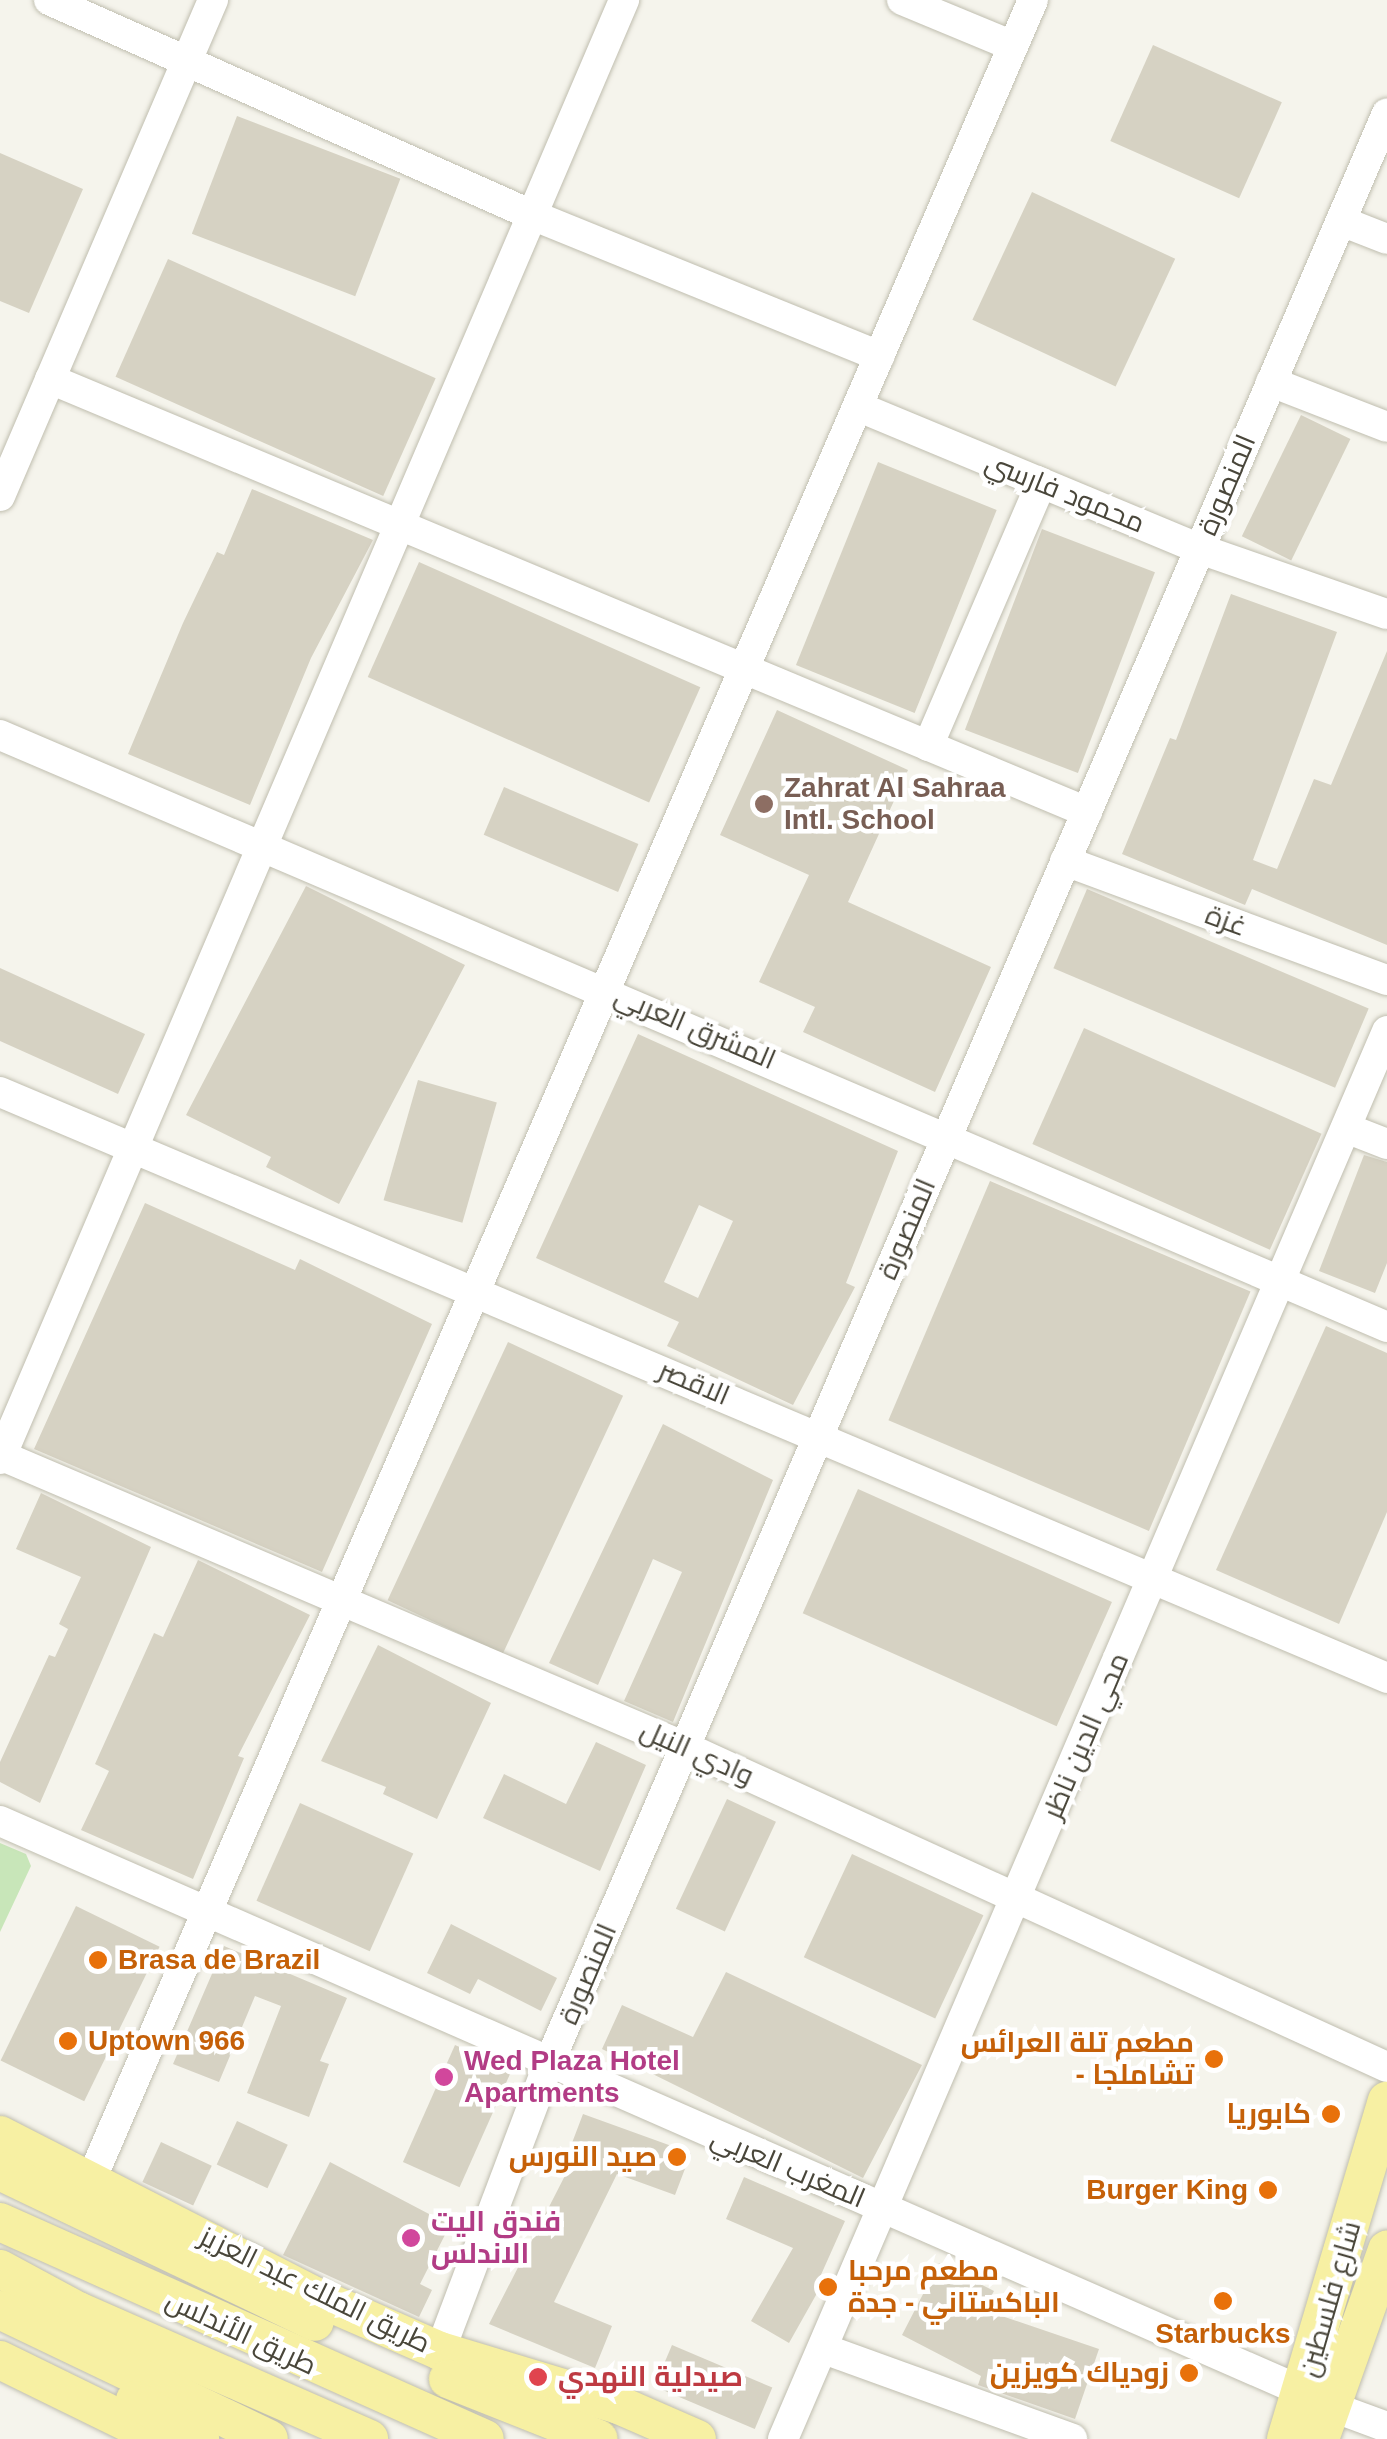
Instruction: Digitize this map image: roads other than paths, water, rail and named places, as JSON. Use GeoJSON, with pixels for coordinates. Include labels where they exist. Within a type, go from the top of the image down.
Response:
{"type":"FeatureCollection","features":[{"type":"Feature","properties":{"kind":"main road","name":"شارع فلسطين"},"geometry":{"type":"LineString","coordinates":[[1318,2412],[1387,2101]]}},
{"type":"Feature","properties":{"kind":"main road","name":"طريق الملك عبد العزيز"},"geometry":{"type":"LineString","coordinates":[[0,2135],[314,2296],[440,2351],[499,2372],[619,2405],[696,2439]]}},
{"type":"Feature","properties":{"kind":"main road"},"geometry":{"type":"LineString","coordinates":[[0,2171],[349,2338],[599,2439]]}},
{"type":"Feature","properties":{"kind":"main road"},"geometry":{"type":"LineString","coordinates":[[50,2198],[314,2296]]}},
{"type":"Feature","properties":{"kind":"main road","name":"طريق الأندلس"},"geometry":{"type":"LineString","coordinates":[[0,2222],[485,2439]]}},
{"type":"Feature","properties":{"kind":"main road","name":"شارع فلسطين"},"geometry":{"type":"LineString","coordinates":[[1286,2439],[1318,2412],[1387,2250]]}},
{"type":"Feature","properties":{"kind":"main road","name":"طريق الأندلس"},"geometry":{"type":"LineString","coordinates":[[0,2269],[78,2311],[369,2439]]}},
{"type":"Feature","properties":{"kind":"main road"},"geometry":{"type":"LineString","coordinates":[[0,2310],[200,2439]]}},
{"type":"Feature","properties":{"kind":"main road"},"geometry":{"type":"LineString","coordinates":[[0,2310],[269,2439]]}},
{"type":"Feature","properties":{"kind":"main road"},"geometry":{"type":"LineString","coordinates":[[0,2360],[107,2428],[161,2439]]}},
{"type":"Feature","properties":{"kind":"main road"},"geometry":{"type":"LineString","coordinates":[[499,2372],[640,2439]]}},
{"type":"Feature","properties":{"kind":"street"},"geometry":{"type":"LineString","coordinates":[[49,0],[532,215],[879,356]]}},
{"type":"Feature","properties":{"kind":"street"},"geometry":{"type":"LineString","coordinates":[[0,496],[213,0]]}},
{"type":"Feature","properties":{"kind":"street"},"geometry":{"type":"LineString","coordinates":[[0,1456],[624,0]]}},
{"type":"Feature","properties":{"kind":"street"},"geometry":{"type":"LineString","coordinates":[[902,0],[1013,46]]}},
{"type":"Feature","properties":{"kind":"street"},"geometry":{"type":"LineString","coordinates":[[91,2180],[210,1912],[1032,0]]}},
{"type":"Feature","properties":{"kind":"street","name":"المنصورة"},"geometry":{"type":"LineString","coordinates":[[440,2351],[550,2062],[1387,113]]}},
{"type":"Feature","properties":{"kind":"street"},"geometry":{"type":"LineString","coordinates":[[1340,221],[1387,239]]}},
{"type":"Feature","properties":{"kind":"street"},"geometry":{"type":"LineString","coordinates":[[50,379],[402,521],[744,670],[1087,812]]}},
{"type":"Feature","properties":{"kind":"street"},"geometry":{"type":"LineString","coordinates":[[1271,382],[1387,427]]}},
{"type":"Feature","properties":{"kind":"street","name":"محمود فارسي"},"geometry":{"type":"LineString","coordinates":[[858,407],[1200,548],[1387,614]]}},
{"type":"Feature","properties":{"kind":"street"},"geometry":{"type":"LineString","coordinates":[[928,746],[1041,483]]}},
{"type":"Feature","properties":{"kind":"street","name":"المشرق العربي"},"geometry":{"type":"LineString","coordinates":[[0,735],[260,851],[607,990],[948,1135],[1387,1328]]}},
{"type":"Feature","properties":{"kind":"street","name":"غزة"},"geometry":{"type":"LineString","coordinates":[[1066,861],[1387,980]]}},
{"type":"Feature","properties":{"kind":"street","name":"محي الدين ناظر"},"geometry":{"type":"LineString","coordinates":[[783,2439],[1387,1032]]}},
{"type":"Feature","properties":{"kind":"street","name":"الاقصر"},"geometry":{"type":"LineString","coordinates":[[0,1092],[1387,1678]]}},
{"type":"Feature","properties":{"kind":"street"},"geometry":{"type":"LineString","coordinates":[[1346,1128],[1387,1144]]}},
{"type":"Feature","properties":{"kind":"street","name":"وادي النيل"},"geometry":{"type":"LineString","coordinates":[[0,1456],[685,1748],[1018,1896],[1387,2067]]}},
{"type":"Feature","properties":{"kind":"street","name":"المغرب العربي"},"geometry":{"type":"LineString","coordinates":[[0,1821],[884,2209],[1318,2412],[1387,2427]]}},
{"type":"Feature","properties":{"kind":"street"},"geometry":{"type":"LineString","coordinates":[[824,2349],[1013,2430],[1072,2439]]}},
{"type":"Feature","properties":{"kind":"place","name":"Zahrat Al Sahraa Intl. School"},"geometry":{"type":"Point","coordinates":[764,804]}},
{"type":"Feature","properties":{"kind":"place","name":"Brasa de Brazil"},"geometry":{"type":"Point","coordinates":[98,1960]}},
{"type":"Feature","properties":{"kind":"place","name":"Uptown 966"},"geometry":{"type":"Point","coordinates":[68,2041]}},
{"type":"Feature","properties":{"kind":"place","name":"مطعم تلة العرائس - تشاملجا"},"geometry":{"type":"Point","coordinates":[1214,2059]}},
{"type":"Feature","properties":{"kind":"place","name":"Wed Plaza Hotel Apartments"},"geometry":{"type":"Point","coordinates":[444,2077]}},
{"type":"Feature","properties":{"kind":"place","name":"كابوريا"},"geometry":{"type":"Point","coordinates":[1331,2114]}},
{"type":"Feature","properties":{"kind":"place","name":"صيد النورس"},"geometry":{"type":"Point","coordinates":[677,2157]}},
{"type":"Feature","properties":{"kind":"place","name":"Burger King"},"geometry":{"type":"Point","coordinates":[1268,2190]}},
{"type":"Feature","properties":{"kind":"place","name":"فندق اليت الاندلس"},"geometry":{"type":"Point","coordinates":[411,2238]}},
{"type":"Feature","properties":{"kind":"place","name":"مطعم مرحبا الباكستاني - جدة"},"geometry":{"type":"Point","coordinates":[828,2287]}},
{"type":"Feature","properties":{"kind":"place","name":"Starbucks"},"geometry":{"type":"Point","coordinates":[1223,2301]}},
{"type":"Feature","properties":{"kind":"place","name":"زودياك كويزين"},"geometry":{"type":"Point","coordinates":[1189,2373]}},
{"type":"Feature","properties":{"kind":"place","name":"صيدلية النهدي"},"geometry":{"type":"Point","coordinates":[538,2377]}}]}
